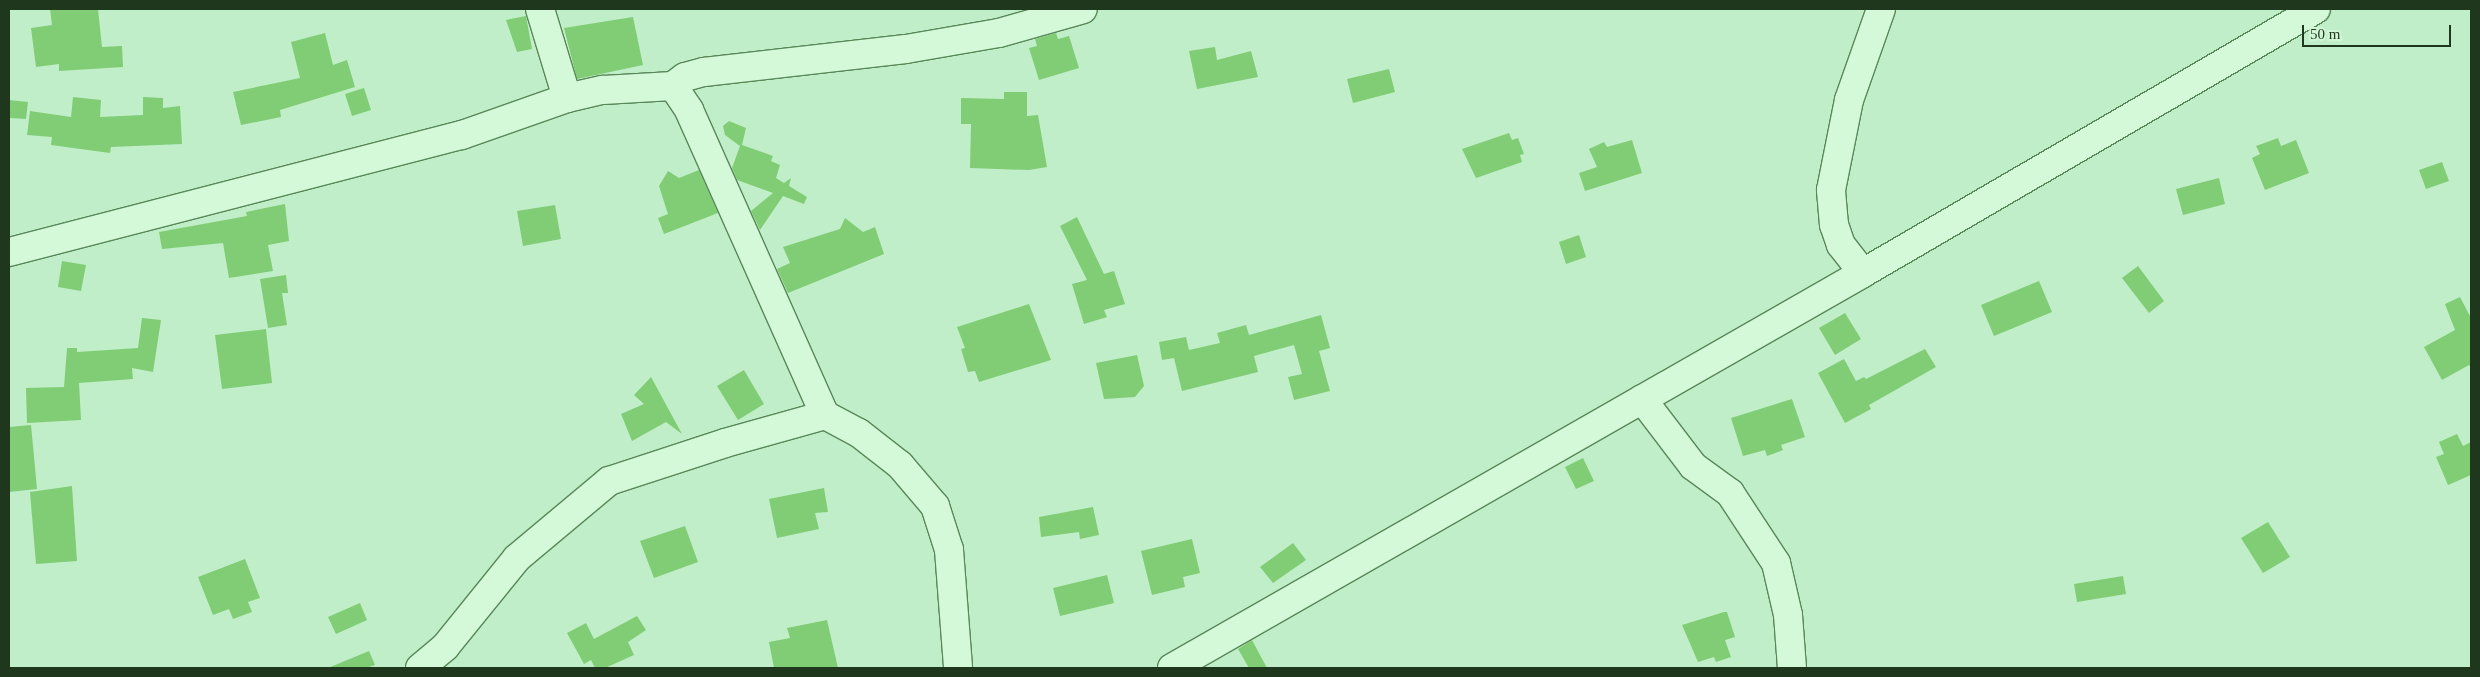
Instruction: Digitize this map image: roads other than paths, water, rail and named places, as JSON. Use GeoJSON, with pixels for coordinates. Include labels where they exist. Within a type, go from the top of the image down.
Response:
{"type":"FeatureCollection","features":[{"type":"Feature","properties":{"kind":"street"},"geometry":{"type":"LineString","coordinates":[[540,9],[567,98]]}},
{"type":"Feature","properties":{"kind":"street"},"geometry":{"type":"LineString","coordinates":[[9,252],[462,134],[567,98],[604,90],[673,86],[685,77],[704,72],[906,49],[999,33],[1083,9]]}},
{"type":"Feature","properties":{"kind":"street"},"geometry":{"type":"LineString","coordinates":[[1863,273],[1841,245],[1834,225],[1831,190],[1849,100],[1881,9]]}},
{"type":"Feature","properties":{"kind":"street"},"geometry":{"type":"LineString","coordinates":[[1172,668],[1863,273],[2316,9]]}},
{"type":"Feature","properties":{"kind":"street"},"geometry":{"type":"LineString","coordinates":[[673,86],[689,110],[825,415],[858,433],[900,464],[936,506],[950,550],[958,668]]}},
{"type":"Feature","properties":{"kind":"street"},"geometry":{"type":"LineString","coordinates":[[1642,399],[1693,466],[1730,493],[1776,562],[1788,615],[1792,668]]}},
{"type":"Feature","properties":{"kind":"street"},"geometry":{"type":"LineString","coordinates":[[420,668],[445,647],[516,558],[609,481],[725,443],[825,415]]}}]}
